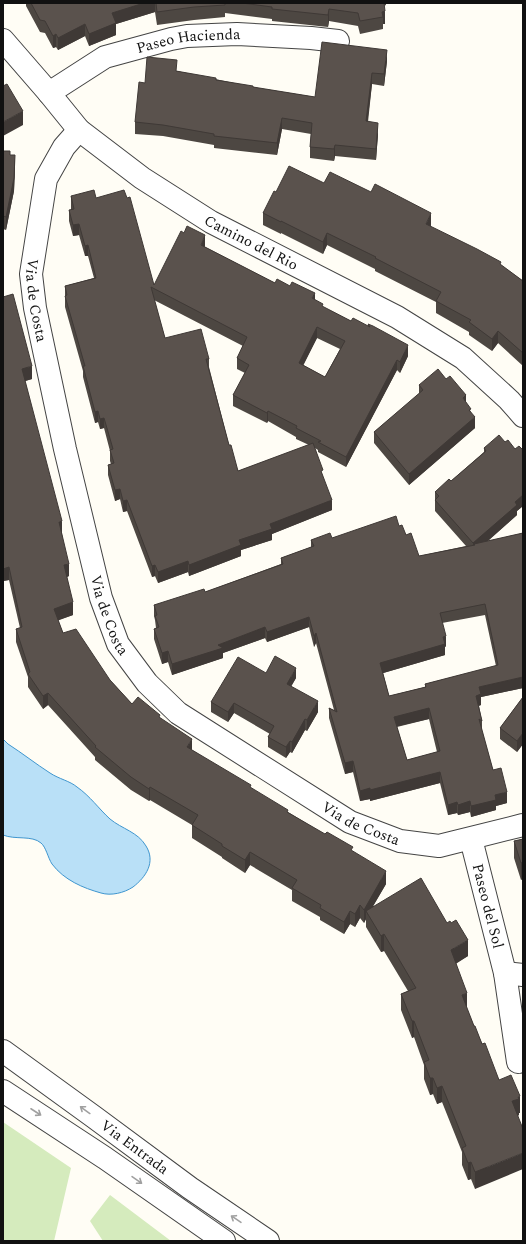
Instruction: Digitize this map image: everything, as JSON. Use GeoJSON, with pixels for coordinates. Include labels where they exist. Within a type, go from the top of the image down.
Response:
{"type":"FeatureCollection","features":[{"type":"Feature","properties":{"kind":"street","name":"Paseo Hacienda"},"geometry":{"type":"LineString","coordinates":[[49,93],[105,57],[187,36],[237,34],[338,41]]}},
{"type":"Feature","properties":{"kind":"street","name":"Camino del Rio"},"geometry":{"type":"LineString","coordinates":[[3,40],[79,130],[142,178],[211,222],[397,317],[463,358],[509,400],[523,416]]}},
{"type":"Feature","properties":{"kind":"street","name":"Via de Costa"},"geometry":{"type":"LineString","coordinates":[[79,130],[64,147],[46,179],[31,274],[35,308],[65,449],[102,598],[118,644],[147,683],[178,712],[350,822],[400,841],[438,846],[523,825]]}},
{"type":"Feature","properties":{"kind":"street","name":"Paseo del Sol"},"geometry":{"type":"LineString","coordinates":[[470,839],[514,974],[518,1062],[523,1060]]}},
{"type":"Feature","properties":{"kind":"street","name":"Via Entrada"},"geometry":{"type":"LineString","coordinates":[[3,1051],[190,1188],[268,1241]]}},
{"type":"Feature","properties":{"kind":"street","name":"Via Entrada"},"geometry":{"type":"LineString","coordinates":[[3,1091],[105,1158],[224,1241]]}},
{"type":"Feature","properties":{"kind":"street"},"geometry":{"type":"LineString","coordinates":[[105,1158],[121,1137]]}},
{"type":"Feature","properties":{"kind":"green space"},"geometry":{"type":"Polygon","coordinates":[[[3,1122],[71,1168],[54,1241],[3,1241],[3,1122]]]}},
{"type":"Feature","properties":{"kind":"green space"},"geometry":{"type":"Polygon","coordinates":[[[110,1195],[171,1241],[103,1241],[90,1221],[110,1195]]]}},
{"type":"Feature","properties":{"kind":"water"},"geometry":{"type":"Polygon","coordinates":[[[3,739],[50,773],[74,785],[86,794],[110,819],[143,841],[149,852],[150,863],[142,879],[138,883],[126,891],[113,894],[105,894],[87,889],[74,883],[57,870],[52,864],[41,843],[33,839],[3,835],[3,739]]]}},
{"type":"Feature","properties":{"kind":"building"},"geometry":{"type":"Polygon","coordinates":[[[31,3],[144,3],[112,13],[116,23],[89,34],[85,24],[58,38],[56,34],[53,36],[45,21],[40,20],[31,3]]]}},
{"type":"Feature","properties":{"kind":"building"},"geometry":{"type":"Polygon","coordinates":[[[156,3],[225,3],[225,5],[157,12],[156,3]]]}},
{"type":"Feature","properties":{"kind":"building"},"geometry":{"type":"Polygon","coordinates":[[[242,3],[384,3],[385,11],[382,12],[383,17],[360,21],[358,13],[329,9],[328,15],[272,9],[272,7],[242,3]]]}},
{"type":"Feature","properties":{"kind":"building"},"geometry":{"type":"Polygon","coordinates":[[[322,42],[387,50],[384,74],[372,73],[366,121],[378,123],[376,149],[335,145],[334,149],[310,147],[312,123],[282,118],[277,143],[214,136],[214,134],[163,125],[135,122],[139,82],[145,83],[147,57],[177,60],[176,71],[216,78],[216,80],[253,87],[315,97],[322,42]]]}},
{"type":"Feature","properties":{"kind":"building"},"geometry":{"type":"Polygon","coordinates":[[[7,84],[23,111],[3,122],[3,86],[7,84]]]}},
{"type":"Feature","properties":{"kind":"building"},"geometry":{"type":"Polygon","coordinates":[[[3,151],[10,151],[10,155],[15,155],[14,178],[6,217],[3,216],[3,151]]]}},
{"type":"Feature","properties":{"kind":"building"},"geometry":{"type":"Polygon","coordinates":[[[289,166],[324,183],[330,172],[371,192],[375,184],[431,213],[426,224],[501,262],[500,264],[523,281],[523,353],[498,331],[492,339],[469,322],[471,320],[436,301],[441,292],[375,258],[376,257],[327,233],[323,242],[263,213],[274,191],[276,192],[289,166]]]}},
{"type":"Feature","properties":{"kind":"building"},"geometry":{"type":"Polygon","coordinates":[[[94,190],[96,198],[124,190],[127,198],[130,197],[154,285],[181,231],[184,233],[187,226],[205,235],[201,245],[275,283],[277,279],[290,286],[292,282],[315,293],[312,298],[323,304],[322,306],[351,321],[353,318],[370,327],[368,324],[373,326],[408,345],[400,362],[397,360],[346,457],[318,442],[321,441],[296,428],[297,426],[268,411],[267,413],[233,395],[249,365],[237,358],[247,337],[151,287],[165,338],[201,329],[209,359],[206,359],[229,445],[231,445],[238,471],[313,443],[323,470],[321,471],[332,500],[270,524],[272,529],[239,540],[241,545],[189,565],[188,561],[158,572],[155,565],[152,566],[127,500],[123,501],[120,489],[115,490],[108,465],[114,463],[110,450],[113,449],[104,418],[100,419],[98,411],[95,412],[83,366],[85,366],[65,296],[67,295],[65,286],[96,278],[88,245],[85,246],[79,224],[73,225],[69,210],[74,209],[71,196],[94,190]],[[317,327],[299,363],[325,377],[345,341],[317,327]]]}},
{"type":"Feature","properties":{"kind":"building"},"geometry":{"type":"Polygon","coordinates":[[[13,294],[32,366],[22,369],[62,521],[59,522],[69,564],[64,565],[73,602],[54,609],[63,633],[76,629],[110,680],[132,704],[138,697],[160,715],[159,717],[192,739],[187,747],[251,785],[250,787],[288,810],[287,812],[325,834],[327,832],[353,847],[351,850],[386,871],[364,910],[360,905],[355,914],[350,911],[344,922],[320,908],[321,905],[292,888],[297,880],[250,852],[245,860],[192,825],[198,815],[150,787],[149,789],[131,777],[95,747],[96,746],[48,693],[43,696],[28,674],[30,672],[16,629],[22,627],[9,567],[3,569],[3,297],[13,294]]]}},
{"type":"Feature","properties":{"kind":"building"},"geometry":{"type":"Polygon","coordinates":[[[438,369],[446,379],[450,376],[466,395],[463,398],[471,409],[469,410],[475,417],[409,474],[374,432],[423,390],[419,385],[438,369]]]}},
{"type":"Feature","properties":{"kind":"building"},"geometry":{"type":"Polygon","coordinates":[[[499,435],[505,442],[508,440],[515,449],[519,446],[523,450],[523,495],[515,502],[517,505],[473,543],[435,500],[439,496],[435,492],[449,479],[451,481],[486,451],[484,448],[499,435]]]}},
{"type":"Feature","properties":{"kind":"building"},"geometry":{"type":"Polygon","coordinates":[[[396,516],[399,526],[402,525],[406,535],[411,533],[419,556],[475,545],[474,544],[523,533],[523,677],[479,687],[481,694],[476,696],[482,721],[479,719],[493,770],[501,768],[507,792],[495,795],[496,800],[471,806],[470,801],[458,805],[457,802],[448,805],[440,772],[370,790],[370,788],[360,791],[353,761],[345,763],[329,708],[337,712],[316,633],[314,636],[309,617],[267,632],[265,627],[218,645],[223,648],[172,664],[168,651],[162,653],[154,629],[159,627],[155,616],[157,615],[154,605],[204,589],[205,592],[283,564],[281,558],[314,546],[311,540],[330,533],[332,538],[396,516]],[[485,604],[440,613],[446,636],[443,637],[445,644],[380,663],[389,696],[426,687],[425,684],[498,665],[485,604]],[[429,708],[394,717],[407,760],[440,751],[429,708]]]}},
{"type":"Feature","properties":{"kind":"building"},"geometry":{"type":"Polygon","coordinates":[[[275,656],[296,668],[287,684],[318,701],[307,720],[305,719],[292,742],[290,741],[286,747],[268,737],[274,726],[234,703],[228,712],[211,702],[238,657],[266,673],[275,656]]]}},
{"type":"Feature","properties":{"kind":"building"},"geometry":{"type":"Polygon","coordinates":[[[523,697],[523,733],[517,741],[500,728],[523,697]]]}},
{"type":"Feature","properties":{"kind":"building"},"geometry":{"type":"Polygon","coordinates":[[[523,839],[523,862],[521,863],[514,841],[523,839]]]}},
{"type":"Feature","properties":{"kind":"building"},"geometry":{"type":"Polygon","coordinates":[[[421,878],[447,923],[450,921],[451,923],[456,920],[468,940],[451,950],[467,993],[462,995],[482,1044],[485,1043],[499,1080],[511,1075],[520,1096],[518,1097],[519,1099],[512,1101],[523,1129],[523,1153],[475,1172],[471,1162],[468,1163],[462,1148],[466,1146],[442,1086],[437,1088],[433,1078],[430,1078],[424,1062],[429,1060],[414,1021],[412,1021],[401,994],[416,988],[384,934],[381,936],[366,911],[421,878]]]}}]}
